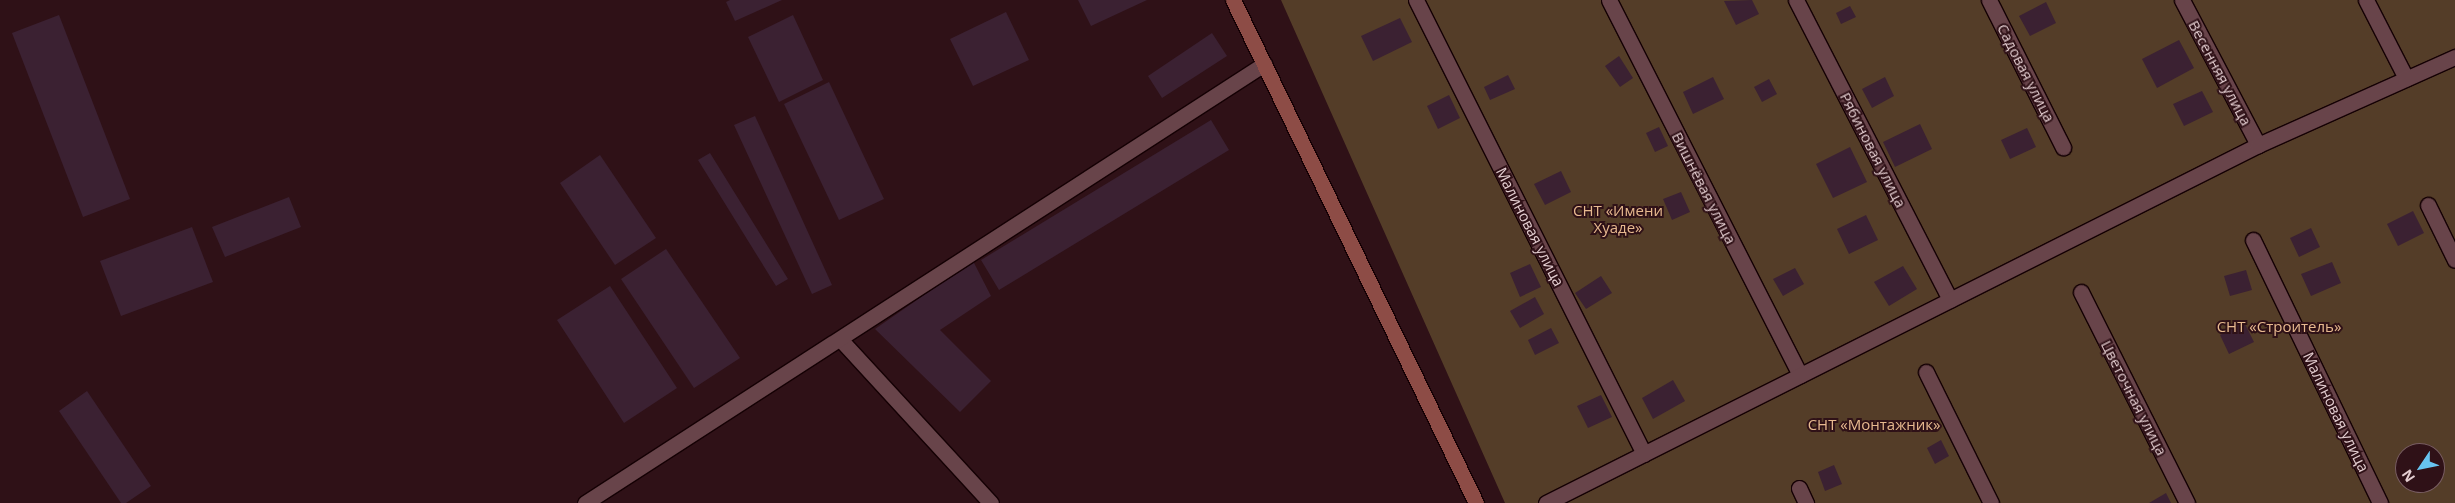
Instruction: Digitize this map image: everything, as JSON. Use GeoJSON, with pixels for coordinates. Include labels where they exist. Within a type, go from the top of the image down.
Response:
{"type":"FeatureCollection","features":[{"type":"Feature","properties":{"kind":"street"},"geometry":{"type":"LineString","coordinates":[[1233,0],[1476,503]]}},
{"type":"Feature","properties":{"kind":"street","name":"Малиновая улица"},"geometry":{"type":"LineString","coordinates":[[1416,0],[1644,454]]}},
{"type":"Feature","properties":{"kind":"street","name":"Вишнёвая улица"},"geometry":{"type":"LineString","coordinates":[[1609,0],[1800,376]]}},
{"type":"Feature","properties":{"kind":"street","name":"Рябиновая улица"},"geometry":{"type":"LineString","coordinates":[[1796,0],[1950,300]]}},
{"type":"Feature","properties":{"kind":"street","name":"Садовая улица"},"geometry":{"type":"LineString","coordinates":[[1989,0],[2063,147]]}},
{"type":"Feature","properties":{"kind":"street","name":"Весенняя улица"},"geometry":{"type":"LineString","coordinates":[[2182,0],[2258,145]]}},
{"type":"Feature","properties":{"kind":"street"},"geometry":{"type":"LineString","coordinates":[[2366,0],[2406,78]]}},
{"type":"Feature","properties":{"kind":"street"},"geometry":{"type":"LineString","coordinates":[[1546,503],[2258,145],[2455,57]]}},
{"type":"Feature","properties":{"kind":"street"},"geometry":{"type":"LineString","coordinates":[[584,503],[1264,64]]}},
{"type":"Feature","properties":{"kind":"street"},"geometry":{"type":"LineString","coordinates":[[2428,205],[2455,260]]}},
{"type":"Feature","properties":{"kind":"street","name":"Малиновая улица"},"geometry":{"type":"LineString","coordinates":[[2253,240],[2380,503]]}},
{"type":"Feature","properties":{"kind":"street","name":"Цветочная улица"},"geometry":{"type":"LineString","coordinates":[[2081,292],[2187,503]]}},
{"type":"Feature","properties":{"kind":"street"},"geometry":{"type":"LineString","coordinates":[[840,339],[991,503]]}},
{"type":"Feature","properties":{"kind":"street"},"geometry":{"type":"LineString","coordinates":[[1926,372],[1991,503]]}},
{"type":"Feature","properties":{"kind":"street"},"geometry":{"type":"LineString","coordinates":[[1799,488],[1806,503]]}},
{"type":"Feature","properties":{"kind":"green space","name":"СНТ «Имени Хуаде»"},"geometry":{"type":"Polygon","coordinates":[[[1281,0],[2455,0],[2455,503],[1505,503],[1281,0]]]}},
{"type":"Feature","properties":{"kind":"building"},"geometry":{"type":"Polygon","coordinates":[[[730,0],[782,0],[735,21],[726,2],[730,0]]]}},
{"type":"Feature","properties":{"kind":"building"},"geometry":{"type":"Polygon","coordinates":[[[1078,0],[1147,0],[1091,26],[1078,0]]]}},
{"type":"Feature","properties":{"kind":"building"},"geometry":{"type":"Polygon","coordinates":[[[1752,0],[1759,14],[1736,25],[1724,1],[1752,0]]]}},
{"type":"Feature","properties":{"kind":"building"},"geometry":{"type":"Polygon","coordinates":[[[2046,2],[2056,23],[2030,36],[2019,16],[2046,2]]]}},
{"type":"Feature","properties":{"kind":"building"},"geometry":{"type":"Polygon","coordinates":[[[1850,6],[1856,17],[1841,24],[1836,13],[1850,6]]]}},
{"type":"Feature","properties":{"kind":"building"},"geometry":{"type":"Polygon","coordinates":[[[1006,12],[1029,60],[973,86],[950,39],[1006,12]]]}},
{"type":"Feature","properties":{"kind":"building"},"geometry":{"type":"Polygon","coordinates":[[[59,15],[130,199],[83,217],[12,33],[59,15]]]}},
{"type":"Feature","properties":{"kind":"building"},"geometry":{"type":"Polygon","coordinates":[[[793,15],[823,80],[779,102],[748,37],[793,15]]]}},
{"type":"Feature","properties":{"kind":"building"},"geometry":{"type":"Polygon","coordinates":[[[1400,18],[1412,42],[1373,61],[1361,36],[1400,18]]]}},
{"type":"Feature","properties":{"kind":"building"},"geometry":{"type":"Polygon","coordinates":[[[1212,33],[1227,56],[1162,98],[1148,76],[1212,33]]]}},
{"type":"Feature","properties":{"kind":"building"},"geometry":{"type":"Polygon","coordinates":[[[2179,40],[2194,68],[2157,88],[2142,59],[2179,40]]]}},
{"type":"Feature","properties":{"kind":"building"},"geometry":{"type":"Polygon","coordinates":[[[1619,56],[1633,78],[1620,87],[1605,66],[1619,56]]]}},
{"type":"Feature","properties":{"kind":"building"},"geometry":{"type":"Polygon","coordinates":[[[1508,75],[1515,89],[1490,100],[1484,87],[1508,75]]]}},
{"type":"Feature","properties":{"kind":"building"},"geometry":{"type":"Polygon","coordinates":[[[1713,77],[1724,99],[1693,114],[1683,92],[1713,77]]]}},
{"type":"Feature","properties":{"kind":"building"},"geometry":{"type":"Polygon","coordinates":[[[1885,77],[1894,96],[1872,108],[1862,89],[1885,77]]]}},
{"type":"Feature","properties":{"kind":"building"},"geometry":{"type":"Polygon","coordinates":[[[1769,79],[1777,94],[1762,102],[1754,87],[1769,79]]]}},
{"type":"Feature","properties":{"kind":"building"},"geometry":{"type":"Polygon","coordinates":[[[829,82],[884,199],[839,220],[784,104],[829,82]]]}},
{"type":"Feature","properties":{"kind":"building"},"geometry":{"type":"Polygon","coordinates":[[[2202,91],[2213,112],[2184,126],[2173,104],[2202,91]]]}},
{"type":"Feature","properties":{"kind":"building"},"geometry":{"type":"Polygon","coordinates":[[[1449,95],[1460,118],[1438,129],[1427,106],[1449,95]]]}},
{"type":"Feature","properties":{"kind":"building"},"geometry":{"type":"Polygon","coordinates":[[[755,116],[832,285],[812,294],[734,125],[755,116]]]}},
{"type":"Feature","properties":{"kind":"building"},"geometry":{"type":"Polygon","coordinates":[[[1211,120],[1229,150],[999,290],[981,260],[1211,120]]]}},
{"type":"Feature","properties":{"kind":"building"},"geometry":{"type":"Polygon","coordinates":[[[1920,124],[1932,149],[1895,167],[1883,142],[1920,124]]]}},
{"type":"Feature","properties":{"kind":"building"},"geometry":{"type":"Polygon","coordinates":[[[1659,127],[1668,146],[1655,152],[1646,133],[1659,127]]]}},
{"type":"Feature","properties":{"kind":"building"},"geometry":{"type":"Polygon","coordinates":[[[2027,128],[2036,147],[2010,159],[2001,140],[2027,128]]]}},
{"type":"Feature","properties":{"kind":"building"},"geometry":{"type":"Polygon","coordinates":[[[1850,147],[1867,182],[1833,198],[1816,164],[1850,147]]]}},
{"type":"Feature","properties":{"kind":"building"},"geometry":{"type":"Polygon","coordinates":[[[710,153],[788,279],[776,286],[698,160],[710,153]]]}},
{"type":"Feature","properties":{"kind":"building"},"geometry":{"type":"Polygon","coordinates":[[[600,155],[656,238],[615,265],[560,183],[600,155]]]}},
{"type":"Feature","properties":{"kind":"building"},"geometry":{"type":"Polygon","coordinates":[[[1561,171],[1571,192],[1545,205],[1534,184],[1561,171]]]}},
{"type":"Feature","properties":{"kind":"building"},"geometry":{"type":"Polygon","coordinates":[[[1681,192],[1690,212],[1672,220],[1663,199],[1681,192]]]}},
{"type":"Feature","properties":{"kind":"building"},"geometry":{"type":"Polygon","coordinates":[[[289,197],[301,227],[225,257],[212,227],[289,197]]]}},
{"type":"Feature","properties":{"kind":"building"},"geometry":{"type":"Polygon","coordinates":[[[2413,211],[2424,233],[2398,246],[2387,224],[2413,211]]]}},
{"type":"Feature","properties":{"kind":"building"},"geometry":{"type":"Polygon","coordinates":[[[1866,215],[1878,240],[1849,254],[1837,229],[1866,215]]]}},
{"type":"Feature","properties":{"kind":"building"},"geometry":{"type":"Polygon","coordinates":[[[192,227],[213,282],[121,316],[100,261],[192,227]]]}},
{"type":"Feature","properties":{"kind":"building"},"geometry":{"type":"Polygon","coordinates":[[[2311,228],[2320,247],[2299,257],[2290,238],[2311,228]]]}},
{"type":"Feature","properties":{"kind":"building"},"geometry":{"type":"Polygon","coordinates":[[[666,249],[740,358],[694,388],[621,279],[666,249]]]}},
{"type":"Feature","properties":{"kind":"building"},"geometry":{"type":"Polygon","coordinates":[[[973,261],[991,296],[940,330],[991,381],[960,412],[875,329],[973,261]]]}},
{"type":"Feature","properties":{"kind":"building"},"geometry":{"type":"Polygon","coordinates":[[[2332,262],[2341,283],[2311,296],[2301,274],[2332,262]]]}},
{"type":"Feature","properties":{"kind":"building"},"geometry":{"type":"Polygon","coordinates":[[[1530,264],[1541,287],[1520,297],[1510,273],[1530,264]]]}},
{"type":"Feature","properties":{"kind":"building"},"geometry":{"type":"Polygon","coordinates":[[[1903,266],[1917,289],[1889,306],[1874,282],[1903,266]]]}},
{"type":"Feature","properties":{"kind":"building"},"geometry":{"type":"Polygon","coordinates":[[[1795,268],[1804,284],[1783,296],[1773,279],[1795,268]]]}},
{"type":"Feature","properties":{"kind":"building"},"geometry":{"type":"Polygon","coordinates":[[[2246,270],[2252,290],[2230,296],[2224,276],[2246,270]]]}},
{"type":"Feature","properties":{"kind":"building"},"geometry":{"type":"Polygon","coordinates":[[[1601,276],[1612,293],[1586,309],[1575,293],[1601,276]]]}},
{"type":"Feature","properties":{"kind":"building"},"geometry":{"type":"Polygon","coordinates":[[[610,286],[677,388],[624,423],[557,320],[610,286]]]}},
{"type":"Feature","properties":{"kind":"building"},"geometry":{"type":"Polygon","coordinates":[[[1535,297],[1544,314],[1520,328],[1510,311],[1535,297]]]}},
{"type":"Feature","properties":{"kind":"building"},"geometry":{"type":"Polygon","coordinates":[[[2244,322],[2254,342],[2229,354],[2220,335],[2244,322]]]}},
{"type":"Feature","properties":{"kind":"building"},"geometry":{"type":"Polygon","coordinates":[[[1551,328],[1559,343],[1535,355],[1528,340],[1551,328]]]}},
{"type":"Feature","properties":{"kind":"building"},"geometry":{"type":"Polygon","coordinates":[[[1673,380],[1685,401],[1653,419],[1642,398],[1673,380]]]}},
{"type":"Feature","properties":{"kind":"building"},"geometry":{"type":"Polygon","coordinates":[[[87,391],[151,486],[126,503],[121,503],[59,411],[87,391]]]}},
{"type":"Feature","properties":{"kind":"building"},"geometry":{"type":"Polygon","coordinates":[[[1601,395],[1612,417],[1588,428],[1577,406],[1601,395]]]}},
{"type":"Feature","properties":{"kind":"building"},"geometry":{"type":"Polygon","coordinates":[[[1941,440],[1949,456],[1935,464],[1927,448],[1941,440]]]}},
{"type":"Feature","properties":{"kind":"building"},"geometry":{"type":"Polygon","coordinates":[[[1834,465],[1842,484],[1825,491],[1818,472],[1834,465]]]}},
{"type":"Feature","properties":{"kind":"building"},"geometry":{"type":"Polygon","coordinates":[[[2166,493],[2171,503],[2149,503],[2166,493]]]}},
{"type":"Feature","properties":{"kind":"park label","name":"СНТ «Строитель»"},"geometry":{"type":"Point","coordinates":[2279,327]}},
{"type":"Feature","properties":{"kind":"park label","name":"СНТ «Монтажник»"},"geometry":{"type":"Point","coordinates":[1874,425]}}]}
